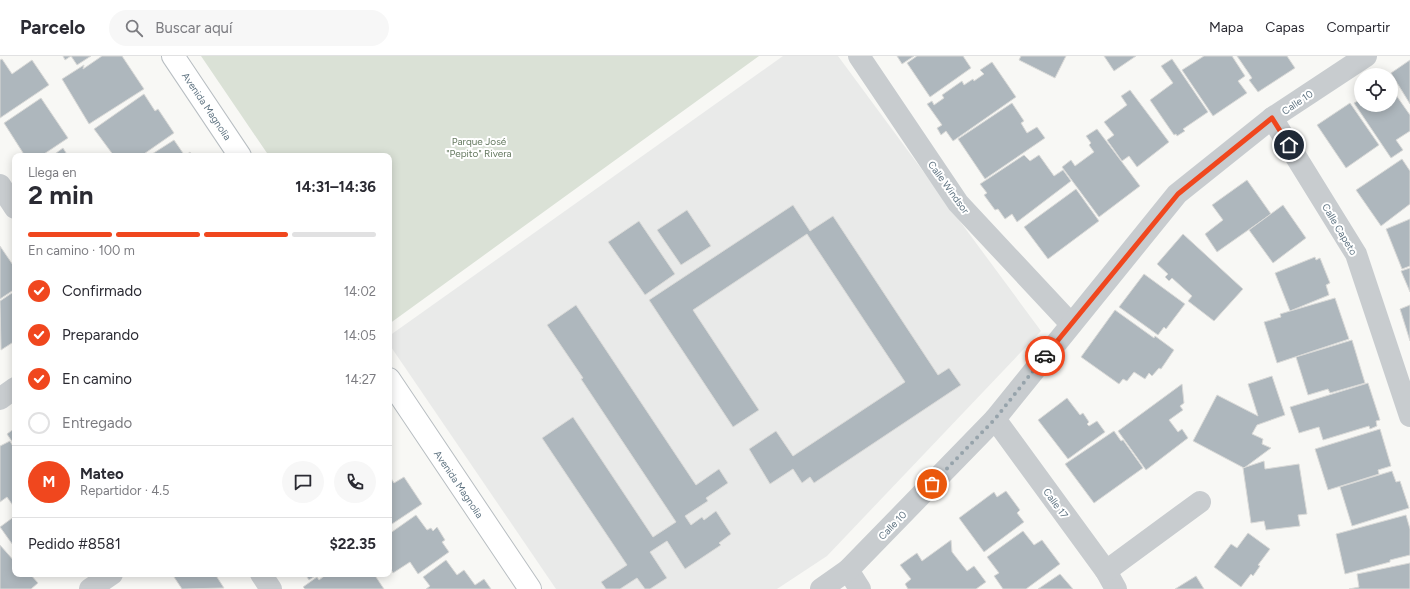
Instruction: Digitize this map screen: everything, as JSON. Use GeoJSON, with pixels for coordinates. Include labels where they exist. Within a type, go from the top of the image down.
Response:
{"type":"FeatureCollection","features":[{"type":"Feature","properties":{"kind":"street","name":"Avenida Magnolia"},"geometry":{"type":"LineString","coordinates":[[174,56],[238,153]]}},
{"type":"Feature","properties":{"kind":"street","name":"Calle Windsor"},"geometry":{"type":"LineString","coordinates":[[859,56],[958,204],[1071,324]]}},
{"type":"Feature","properties":{"kind":"street","name":"Calle 10"},"geometry":{"type":"LineString","coordinates":[[821,589],[848,570],[995,419],[1178,194],[1272,118],[1366,56]]}},
{"type":"Feature","properties":{"kind":"street","name":"Calle Capeto"},"geometry":{"type":"LineString","coordinates":[[1272,118],[1356,254],[1407,393],[1410,416]]}},
{"type":"Feature","properties":{"kind":"street"},"geometry":{"type":"LineString","coordinates":[[0,185],[12,203]]}},
{"type":"Feature","properties":{"kind":"street","name":"Avenida Magnolia"},"geometry":{"type":"LineString","coordinates":[[392,383],[530,589]]}},
{"type":"Feature","properties":{"kind":"street"},"geometry":{"type":"LineString","coordinates":[[0,398],[12,390]]}},
{"type":"Feature","properties":{"kind":"street","name":"Calle 17"},"geometry":{"type":"LineString","coordinates":[[995,419],[1111,580]]}},
{"type":"Feature","properties":{"kind":"street"},"geometry":{"type":"LineString","coordinates":[[1111,580],[1200,502]]}},
{"type":"Feature","properties":{"kind":"street"},"geometry":{"type":"LineString","coordinates":[[848,570],[860,589]]}},
{"type":"Feature","properties":{"kind":"street"},"geometry":{"type":"LineString","coordinates":[[90,589],[108,577]]}},
{"type":"Feature","properties":{"kind":"street"},"geometry":{"type":"LineString","coordinates":[[263,577],[271,589]]}},
{"type":"Feature","properties":{"kind":"shaded area"},"geometry":{"type":"Polygon","coordinates":[[[783,56],[838,56],[1041,331],[827,556],[777,589],[556,589],[392,348],[392,334],[783,56]]]}},
{"type":"Feature","properties":{"kind":"green space","name":"Parque José \"Pepito\" Rivera"},"geometry":{"type":"Polygon","coordinates":[[[201,56],[759,56],[392,322],[392,153],[267,153],[201,56]]]}},
{"type":"Feature","properties":{"kind":"building"},"geometry":{"type":"Polygon","coordinates":[[[63,56],[71,56],[65,60],[63,56]]]}},
{"type":"Feature","properties":{"kind":"building"},"geometry":{"type":"Polygon","coordinates":[[[71,56],[91,56],[77,65],[71,56]]]}},
{"type":"Feature","properties":{"kind":"building"},"geometry":{"type":"Polygon","coordinates":[[[102,56],[122,56],[144,89],[89,124],[62,79],[84,65],[83,69],[102,56]]]}},
{"type":"Feature","properties":{"kind":"building"},"geometry":{"type":"Polygon","coordinates":[[[897,56],[914,56],[902,64],[897,56]]]}},
{"type":"Feature","properties":{"kind":"building"},"geometry":{"type":"Polygon","coordinates":[[[917,56],[963,56],[971,68],[930,97],[907,63],[917,56]]]}},
{"type":"Feature","properties":{"kind":"building"},"geometry":{"type":"Polygon","coordinates":[[[1021,56],[1066,56],[1055,78],[1019,60],[1021,56]]]}},
{"type":"Feature","properties":{"kind":"building"},"geometry":{"type":"Polygon","coordinates":[[[1104,56],[1136,56],[1114,71],[1104,56]]]}},
{"type":"Feature","properties":{"kind":"building"},"geometry":{"type":"Polygon","coordinates":[[[1204,56],[1232,56],[1245,76],[1238,81],[1247,93],[1213,116],[1182,70],[1204,56]]]}},
{"type":"Feature","properties":{"kind":"building"},"geometry":{"type":"Polygon","coordinates":[[[1237,56],[1287,56],[1295,68],[1258,92],[1249,80],[1252,78],[1237,56]]]}},
{"type":"Feature","properties":{"kind":"building"},"geometry":{"type":"Polygon","coordinates":[[[2,59],[12,74],[32,60],[49,85],[0,118],[0,60],[2,59]]]}},
{"type":"Feature","properties":{"kind":"building"},"geometry":{"type":"Polygon","coordinates":[[[1172,59],[1208,112],[1183,129],[1185,131],[1177,136],[1176,134],[1174,135],[1150,100],[1173,83],[1161,66],[1172,59]]]}},
{"type":"Feature","properties":{"kind":"building"},"geometry":{"type":"Polygon","coordinates":[[[1410,60],[1410,104],[1398,84],[1398,68],[1410,60]]]}},
{"type":"Feature","properties":{"kind":"building"},"geometry":{"type":"Polygon","coordinates":[[[992,62],[1016,97],[953,141],[946,131],[941,135],[937,128],[942,125],[927,104],[932,101],[934,105],[944,98],[942,95],[962,81],[964,85],[973,79],[974,81],[984,74],[980,70],[992,62]]]}},
{"type":"Feature","properties":{"kind":"building"},"geometry":{"type":"Polygon","coordinates":[[[1130,90],[1169,142],[1137,167],[1129,156],[1122,161],[1107,140],[1114,135],[1104,122],[1127,105],[1121,96],[1130,90]]]}},
{"type":"Feature","properties":{"kind":"building"},"geometry":{"type":"Polygon","coordinates":[[[144,94],[155,111],[158,109],[174,133],[145,153],[112,153],[94,129],[144,94]]]}},
{"type":"Feature","properties":{"kind":"building"},"geometry":{"type":"Polygon","coordinates":[[[41,98],[68,138],[46,153],[23,153],[4,123],[41,98]]]}},
{"type":"Feature","properties":{"kind":"building"},"geometry":{"type":"Polygon","coordinates":[[[1398,98],[1410,115],[1410,131],[1396,140],[1403,150],[1391,158],[1360,112],[1398,112],[1398,98]]]}},
{"type":"Feature","properties":{"kind":"building"},"geometry":{"type":"Polygon","coordinates":[[[1012,103],[1024,121],[1021,123],[1027,133],[1037,127],[1045,138],[985,179],[958,139],[1012,103]]]}},
{"type":"Feature","properties":{"kind":"building"},"geometry":{"type":"Polygon","coordinates":[[[1350,103],[1354,109],[1354,112],[1356,112],[1379,145],[1346,168],[1317,125],[1350,103]]]}},
{"type":"Feature","properties":{"kind":"building"},"geometry":{"type":"Polygon","coordinates":[[[1097,129],[1140,186],[1099,217],[1062,167],[1071,160],[1075,166],[1094,152],[1089,145],[1091,143],[1086,136],[1097,129]]]}},
{"type":"Feature","properties":{"kind":"building"},"geometry":{"type":"Polygon","coordinates":[[[174,140],[183,153],[154,153],[174,140]]]}},
{"type":"Feature","properties":{"kind":"building"},"geometry":{"type":"Polygon","coordinates":[[[63,148],[66,153],[56,153],[63,148]]]}},
{"type":"Feature","properties":{"kind":"building"},"geometry":{"type":"Polygon","coordinates":[[[1024,155],[1030,161],[1039,155],[1054,176],[1063,170],[1071,181],[1017,222],[1012,214],[1005,219],[998,209],[995,210],[984,195],[987,193],[980,184],[1024,155]]]}},
{"type":"Feature","properties":{"kind":"building"},"geometry":{"type":"Polygon","coordinates":[[[1402,159],[1410,171],[1410,204],[1381,226],[1356,190],[1402,159]]]}},
{"type":"Feature","properties":{"kind":"building"},"geometry":{"type":"Polygon","coordinates":[[[1247,180],[1271,214],[1217,252],[1205,234],[1223,220],[1212,205],[1247,180]]]}},
{"type":"Feature","properties":{"kind":"building"},"geometry":{"type":"Polygon","coordinates":[[[1076,189],[1099,221],[1048,259],[1024,227],[1076,189]]]}},
{"type":"Feature","properties":{"kind":"building"},"geometry":{"type":"Polygon","coordinates":[[[793,205],[810,231],[833,216],[938,375],[949,368],[961,385],[814,483],[810,477],[802,483],[793,469],[770,484],[749,449],[776,431],[793,456],[905,382],[807,234],[693,310],[759,410],[733,427],[649,300],[793,205]]]}},
{"type":"Feature","properties":{"kind":"building"},"geometry":{"type":"Polygon","coordinates":[[[1283,205],[1306,238],[1273,263],[1249,230],[1283,205]]]}},
{"type":"Feature","properties":{"kind":"building"},"geometry":{"type":"Polygon","coordinates":[[[687,210],[711,246],[681,265],[657,230],[687,210]]]}},
{"type":"Feature","properties":{"kind":"building"},"geometry":{"type":"Polygon","coordinates":[[[1410,219],[1410,266],[1402,269],[1386,229],[1410,219]]]}},
{"type":"Feature","properties":{"kind":"building"},"geometry":{"type":"Polygon","coordinates":[[[639,221],[675,274],[645,295],[608,242],[639,221]]]}},
{"type":"Feature","properties":{"kind":"building"},"geometry":{"type":"Polygon","coordinates":[[[1183,234],[1243,289],[1214,321],[1188,301],[1192,296],[1172,278],[1169,281],[1165,277],[1168,274],[1157,264],[1183,234]]]}},
{"type":"Feature","properties":{"kind":"building"},"geometry":{"type":"Polygon","coordinates":[[[0,246],[12,264],[12,291],[0,299],[0,246]]]}},
{"type":"Feature","properties":{"kind":"building"},"geometry":{"type":"Polygon","coordinates":[[[1315,257],[1316,260],[1320,258],[1330,283],[1326,285],[1329,295],[1290,311],[1275,273],[1315,257]]]}},
{"type":"Feature","properties":{"kind":"building"},"geometry":{"type":"Polygon","coordinates":[[[1410,268],[1410,292],[1401,271],[1410,268]]]}},
{"type":"Feature","properties":{"kind":"building"},"geometry":{"type":"Polygon","coordinates":[[[1144,274],[1185,304],[1166,329],[1164,327],[1158,335],[1119,307],[1144,274]]]}},
{"type":"Feature","properties":{"kind":"building"},"geometry":{"type":"Polygon","coordinates":[[[12,293],[12,343],[1,350],[0,301],[12,293]]]}},
{"type":"Feature","properties":{"kind":"building"},"geometry":{"type":"Polygon","coordinates":[[[1335,298],[1349,339],[1277,363],[1264,322],[1281,317],[1280,314],[1335,298]]]}},
{"type":"Feature","properties":{"kind":"building"},"geometry":{"type":"Polygon","coordinates":[[[576,305],[696,485],[719,469],[728,483],[706,498],[708,501],[685,516],[691,525],[702,517],[704,520],[716,511],[731,534],[719,543],[721,545],[685,569],[667,541],[650,552],[667,578],[650,589],[645,589],[637,578],[620,589],[606,589],[601,582],[627,565],[542,438],[573,417],[653,537],[676,522],[547,325],[576,305]]]}},
{"type":"Feature","properties":{"kind":"building"},"geometry":{"type":"Polygon","coordinates":[[[1410,305],[1410,341],[1400,309],[1410,305]]]}},
{"type":"Feature","properties":{"kind":"building"},"geometry":{"type":"Polygon","coordinates":[[[1115,310],[1154,338],[1155,336],[1174,350],[1161,369],[1159,368],[1152,376],[1149,373],[1145,379],[1134,372],[1127,381],[1123,379],[1119,384],[1081,357],[1115,310]]]}},
{"type":"Feature","properties":{"kind":"building"},"geometry":{"type":"Polygon","coordinates":[[[1352,340],[1365,383],[1330,393],[1328,389],[1308,395],[1296,357],[1352,340]]]}},
{"type":"Feature","properties":{"kind":"building"},"geometry":{"type":"Polygon","coordinates":[[[1272,376],[1285,415],[1257,425],[1252,434],[1263,439],[1262,444],[1271,448],[1244,468],[1193,441],[1217,395],[1258,416],[1248,384],[1272,376]]]}},
{"type":"Feature","properties":{"kind":"building"},"geometry":{"type":"Polygon","coordinates":[[[1368,383],[1380,420],[1376,421],[1377,426],[1370,429],[1369,426],[1323,440],[1319,427],[1299,433],[1290,407],[1368,383]]]}},
{"type":"Feature","properties":{"kind":"building"},"geometry":{"type":"Polygon","coordinates":[[[1182,384],[1184,403],[1180,406],[1183,410],[1169,420],[1178,432],[1182,429],[1188,438],[1146,470],[1118,431],[1182,384]]]}},
{"type":"Feature","properties":{"kind":"building"},"geometry":{"type":"Polygon","coordinates":[[[1067,398],[1080,415],[1083,413],[1089,422],[1087,424],[1089,426],[1097,421],[1105,432],[1068,459],[1038,420],[1067,398]]]}},
{"type":"Feature","properties":{"kind":"building"},"geometry":{"type":"Polygon","coordinates":[[[1380,429],[1391,466],[1378,470],[1379,474],[1328,490],[1315,449],[1380,429]]]}},
{"type":"Feature","properties":{"kind":"building"},"geometry":{"type":"Polygon","coordinates":[[[12,430],[12,442],[7,434],[12,430]]]}},
{"type":"Feature","properties":{"kind":"building"},"geometry":{"type":"Polygon","coordinates":[[[1114,431],[1121,441],[1123,440],[1143,468],[1094,503],[1065,464],[1114,431]]]}},
{"type":"Feature","properties":{"kind":"building"},"geometry":{"type":"Polygon","coordinates":[[[10,441],[12,445],[12,504],[7,497],[0,502],[0,446],[10,441]]]}},
{"type":"Feature","properties":{"kind":"building"},"geometry":{"type":"Polygon","coordinates":[[[1264,461],[1265,469],[1299,464],[1307,514],[1298,515],[1300,526],[1266,530],[1264,521],[1251,523],[1243,468],[1264,461]]]}},
{"type":"Feature","properties":{"kind":"building"},"geometry":{"type":"Polygon","coordinates":[[[1392,471],[1396,482],[1400,481],[1409,508],[1352,526],[1340,487],[1392,471]]]}},
{"type":"Feature","properties":{"kind":"building"},"geometry":{"type":"Polygon","coordinates":[[[404,477],[422,504],[392,524],[392,480],[394,483],[404,477]]]}},
{"type":"Feature","properties":{"kind":"building"},"geometry":{"type":"Polygon","coordinates":[[[1006,491],[1020,510],[1017,513],[1024,522],[984,552],[959,518],[994,492],[997,497],[1006,491]]]}},
{"type":"Feature","properties":{"kind":"building"},"geometry":{"type":"Polygon","coordinates":[[[416,515],[427,530],[431,528],[433,531],[437,527],[445,540],[442,542],[449,552],[418,574],[410,562],[393,573],[392,532],[416,515]]]}},
{"type":"Feature","properties":{"kind":"building"},"geometry":{"type":"Polygon","coordinates":[[[1406,515],[1410,529],[1410,555],[1345,574],[1336,534],[1406,515]]]}},
{"type":"Feature","properties":{"kind":"building"},"geometry":{"type":"Polygon","coordinates":[[[12,518],[12,544],[0,527],[12,518]]]}},
{"type":"Feature","properties":{"kind":"building"},"geometry":{"type":"Polygon","coordinates":[[[1023,531],[1034,545],[1042,540],[1060,564],[1026,589],[1003,589],[994,576],[999,573],[987,557],[1023,531]]]}},
{"type":"Feature","properties":{"kind":"building"},"geometry":{"type":"Polygon","coordinates":[[[1248,533],[1270,549],[1258,565],[1260,566],[1253,576],[1251,574],[1241,587],[1214,567],[1231,544],[1237,548],[1248,533]]]}},
{"type":"Feature","properties":{"kind":"building"},"geometry":{"type":"Polygon","coordinates":[[[951,540],[952,552],[967,571],[974,566],[986,582],[976,589],[908,589],[905,584],[911,579],[900,565],[917,553],[922,561],[951,540]]]}},
{"type":"Feature","properties":{"kind":"building"},"geometry":{"type":"Polygon","coordinates":[[[0,545],[12,559],[12,577],[33,577],[38,583],[31,589],[0,589],[0,545]]]}},
{"type":"Feature","properties":{"kind":"building"},"geometry":{"type":"Polygon","coordinates":[[[446,560],[457,575],[464,570],[475,585],[484,579],[491,589],[426,589],[430,586],[423,577],[446,560]]]}},
{"type":"Feature","properties":{"kind":"building"},"geometry":{"type":"Polygon","coordinates":[[[1410,563],[1410,589],[1349,589],[1359,587],[1357,574],[1410,563]]]}},
{"type":"Feature","properties":{"kind":"building"},"geometry":{"type":"Polygon","coordinates":[[[1060,574],[1073,589],[1038,589],[1060,574]]]}},
{"type":"Feature","properties":{"kind":"building"},"geometry":{"type":"Polygon","coordinates":[[[1196,576],[1204,589],[1175,589],[1196,576]]]}},
{"type":"Feature","properties":{"kind":"building"},"geometry":{"type":"Polygon","coordinates":[[[174,577],[217,577],[224,588],[182,589],[174,577]]]}},
{"type":"Feature","properties":{"kind":"building"},"geometry":{"type":"Polygon","coordinates":[[[317,577],[319,580],[323,577],[376,577],[384,589],[305,589],[303,587],[317,577]]]}},
{"type":"Feature","properties":{"kind":"way so far"},"geometry":{"type":"LineString","coordinates":[[932,484],[995,419],[1045,356]]}},
{"type":"Feature","properties":{"kind":"route"},"geometry":{"type":"LineString","coordinates":[[1045,356],[1178,194],[1272,118],[1289,145]]}}]}
